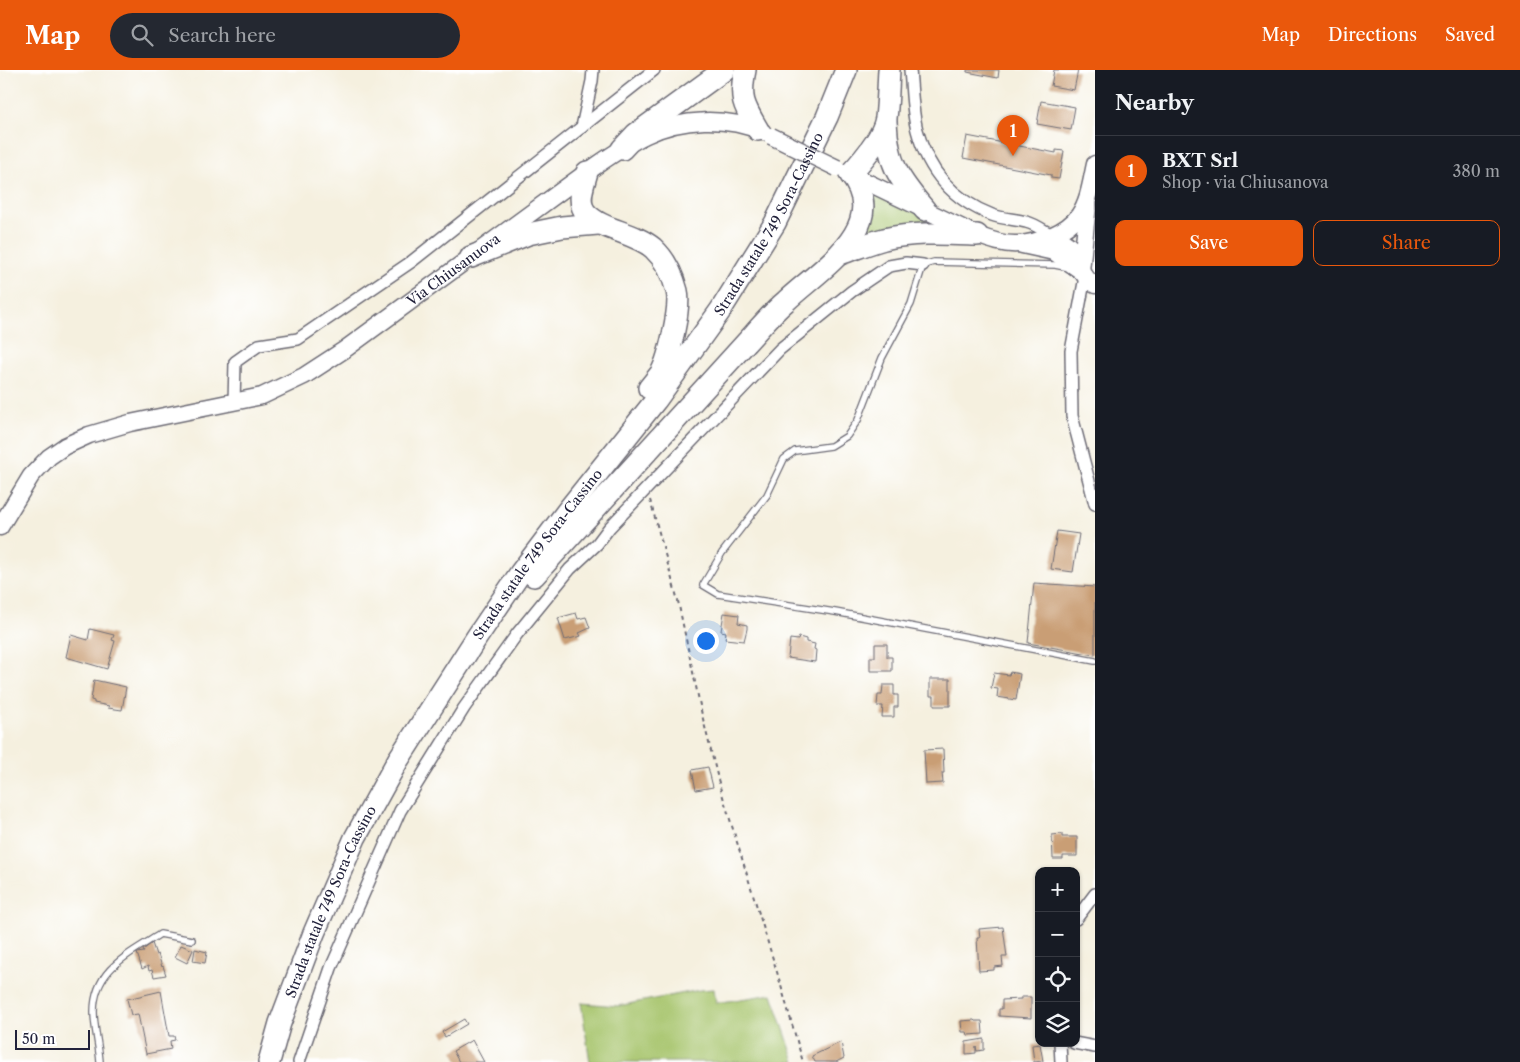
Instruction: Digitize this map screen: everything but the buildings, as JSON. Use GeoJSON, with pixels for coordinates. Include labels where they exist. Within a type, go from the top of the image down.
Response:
{"type":"FeatureCollection","features":[{"type":"Feature","properties":{"kind":"highway"},"geometry":{"type":"LineString","coordinates":[[622,148],[636,134],[724,70]]}},
{"type":"Feature","properties":{"kind":"highway"},"geometry":{"type":"LineString","coordinates":[[745,70],[741,87],[744,106],[765,133]]}},
{"type":"Feature","properties":{"kind":"highway","name":"Strada statale 749 Sora-Cassino"},"geometry":{"type":"LineString","coordinates":[[269,1062],[280,1023],[314,933],[355,838],[398,760],[521,572],[656,400],[720,311],[775,223],[828,117],[846,70]]}},
{"type":"Feature","properties":{"kind":"highway"},"geometry":{"type":"LineString","coordinates":[[888,70],[886,120],[890,159],[900,178],[925,210]]}},
{"type":"Feature","properties":{"kind":"highway"},"geometry":{"type":"LineString","coordinates":[[446,684],[467,666],[531,579],[754,334],[785,302],[840,254],[860,222],[864,200],[859,185],[844,171],[863,160],[886,120]]}},
{"type":"Feature","properties":{"kind":"highway"},"geometry":{"type":"LineString","coordinates":[[587,172],[581,194],[584,212],[598,224]]}},
{"type":"Feature","properties":{"kind":"highway"},"geometry":{"type":"LineString","coordinates":[[470,257],[528,234],[562,227],[598,224],[624,232],[652,248],[668,267],[677,293],[674,333],[662,372],[542,534],[521,572]]}},
{"type":"Feature","properties":{"kind":"highway"},"geometry":{"type":"LineString","coordinates":[[840,254],[884,239],[912,235],[977,235]]}},
{"type":"Feature","properties":{"kind":"street"},"geometry":{"type":"LineString","coordinates":[[582,127],[593,70]]}},
{"type":"Feature","properties":{"kind":"street"},"geometry":{"type":"LineString","coordinates":[[234,403],[234,362],[259,345],[298,338],[411,262],[654,70]]}},
{"type":"Feature","properties":{"kind":"street"},"geometry":{"type":"LineString","coordinates":[[910,70],[916,129],[936,174],[950,191],[972,205],[993,215],[1037,226],[1071,247],[1087,278]]}},
{"type":"Feature","properties":{"kind":"street","name":"Via Chiusanuova"},"geometry":{"type":"LineString","coordinates":[[0,527],[31,476],[49,457],[66,446],[89,435],[130,423],[262,396],[304,376],[344,350],[622,148],[670,126],[716,121],[739,124],[765,133],[977,235],[991,241],[1018,244]]}},
{"type":"Feature","properties":{"kind":"street"},"geometry":{"type":"LineString","coordinates":[[1095,164],[1089,195],[1087,278],[1071,351],[1072,416],[1095,504]]}},
{"type":"Feature","properties":{"kind":"street"},"geometry":{"type":"LineString","coordinates":[[1018,244],[1052,236],[1072,223],[1089,195]]}},
{"type":"Feature","properties":{"kind":"street"},"geometry":{"type":"LineString","coordinates":[[1018,244],[1054,252],[1087,278]]}},
{"type":"Feature","properties":{"kind":"street"},"geometry":{"type":"LineString","coordinates":[[299,1062],[331,968],[400,811],[454,724],[518,634],[564,576],[597,544],[609,528],[780,349],[852,291],[889,266],[906,263],[923,265]]}},
{"type":"Feature","properties":{"kind":"street"},"geometry":{"type":"LineString","coordinates":[[1080,914],[1095,894]]}},
{"type":"Feature","properties":{"kind":"street"},"geometry":{"type":"LineString","coordinates":[[1080,1044],[1095,1047]]}},
{"type":"Feature","properties":{"kind":"street"},"geometry":{"type":"LineString","coordinates":[[1060,1047],[1060,1062]]}},
{"type":"Feature","properties":{"kind":"lane"},"geometry":{"type":"LineString","coordinates":[[1087,278],[1055,265],[934,262],[923,265],[910,304],[882,358],[858,420],[847,436],[831,446],[795,451],[784,459],[767,495],[722,553],[704,585],[718,594],[830,612],[1095,661]]}},
{"type":"Feature","properties":{"kind":"lane"},"geometry":{"type":"LineString","coordinates":[[100,1062],[94,1014],[95,999],[100,983],[111,967],[160,934],[192,940]]}},
{"type":"Feature","properties":{"kind":"path"},"geometry":{"type":"LineString","coordinates":[[647,489],[678,601],[702,715],[720,787],[803,1062]]}},
{"type":"Feature","properties":{"kind":"green space"},"geometry":{"type":"Polygon","coordinates":[[[872,191],[927,218],[927,224],[865,240],[874,208],[872,191]]]}},
{"type":"Feature","properties":{"kind":"green space"},"geometry":{"type":"Polygon","coordinates":[[[714,989],[716,1003],[772,994],[795,1062],[590,1062],[581,1003],[618,1006],[714,989]]]}},
{"type":"Feature","properties":{"kind":"place","name":"BXT Srl"},"geometry":{"type":"Point","coordinates":[1013,156]}}]}
